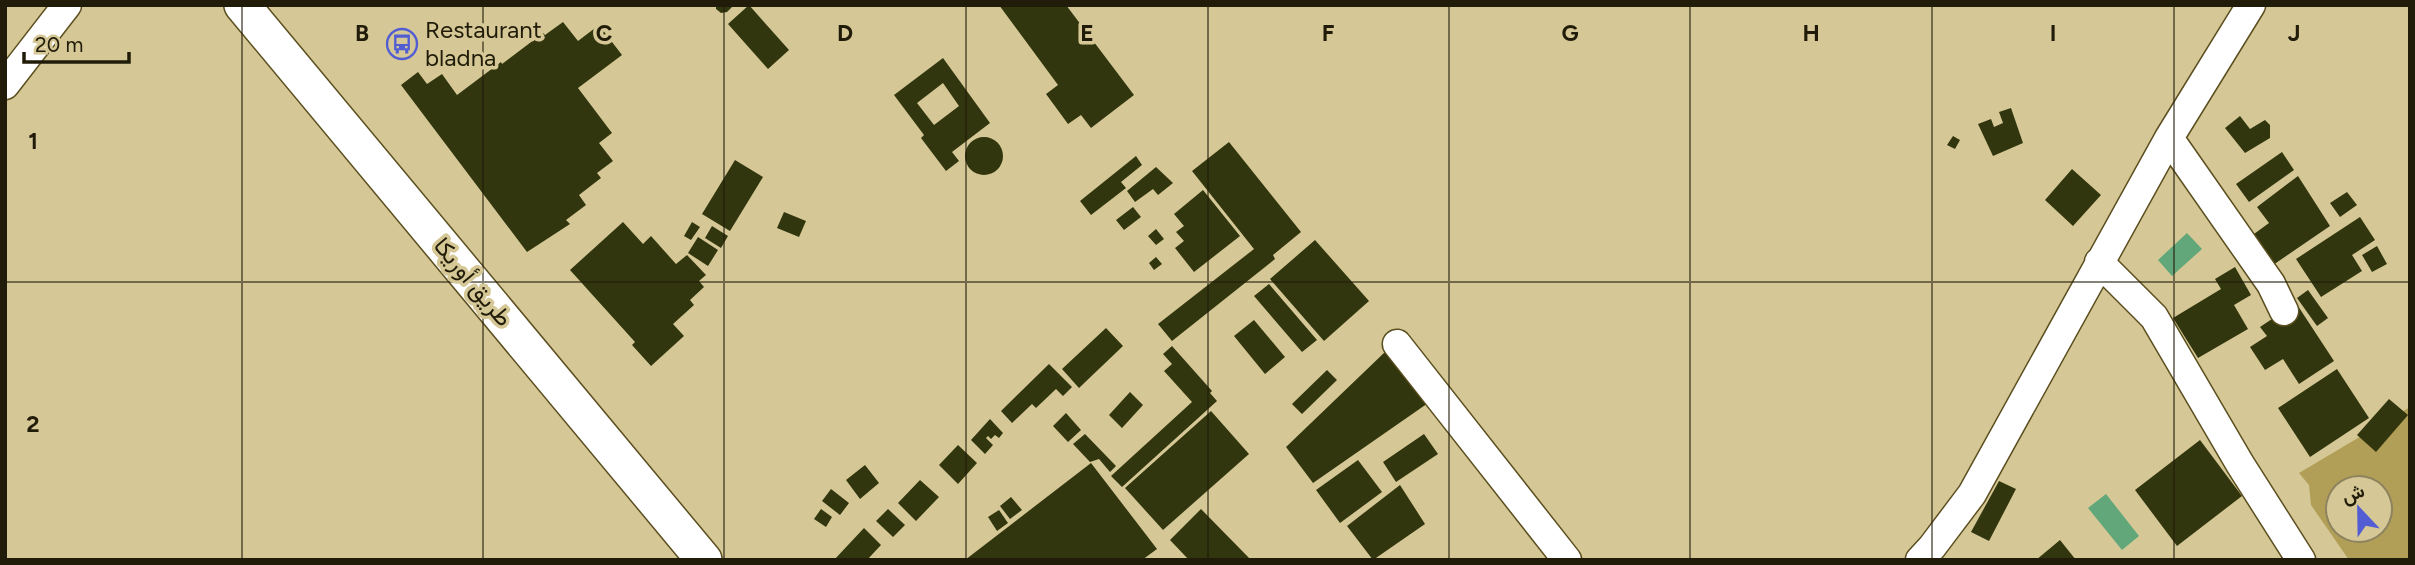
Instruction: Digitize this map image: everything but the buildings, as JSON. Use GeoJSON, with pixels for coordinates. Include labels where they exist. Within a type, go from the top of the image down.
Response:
{"type":"FeatureCollection","features":[{"type":"Feature","properties":{"kind":"street"},"geometry":{"type":"LineString","coordinates":[[5,85],[67,5]]}},
{"type":"Feature","properties":{"kind":"street","name":"طريق أوريكا"},"geometry":{"type":"LineString","coordinates":[[242,5],[704,560]]}},
{"type":"Feature","properties":{"kind":"street"},"geometry":{"type":"LineString","coordinates":[[1920,560],[1972,494],[2169,138],[2251,5]]}},
{"type":"Feature","properties":{"kind":"street"},"geometry":{"type":"LineString","coordinates":[[2169,138],[2271,284],[2284,311]]}},
{"type":"Feature","properties":{"kind":"street"},"geometry":{"type":"LineString","coordinates":[[2099,262],[2154,317],[2240,464],[2301,560]]}},
{"type":"Feature","properties":{"kind":"street"},"geometry":{"type":"LineString","coordinates":[[1397,345],[1567,560]]}},
{"type":"Feature","properties":{"kind":"shaded area"},"geometry":{"type":"Polygon","coordinates":[[[2187,233],[2202,249],[2172,276],[2158,260],[2187,233]]]}},
{"type":"Feature","properties":{"kind":"shaded area"},"geometry":{"type":"Polygon","coordinates":[[[2410,407],[2410,560],[2349,560],[2338,544],[2394,544],[2394,474],[2324,474],[2324,524],[2311,505],[2309,485],[2299,473],[2410,407]]]}},
{"type":"Feature","properties":{"kind":"shaded area"},"geometry":{"type":"Polygon","coordinates":[[[2106,494],[2139,536],[2122,550],[2088,508],[2106,494]]]}},
{"type":"Feature","properties":{"kind":"place","name":"Restaurant bladna"},"geometry":{"type":"Point","coordinates":[402,44]}}]}
